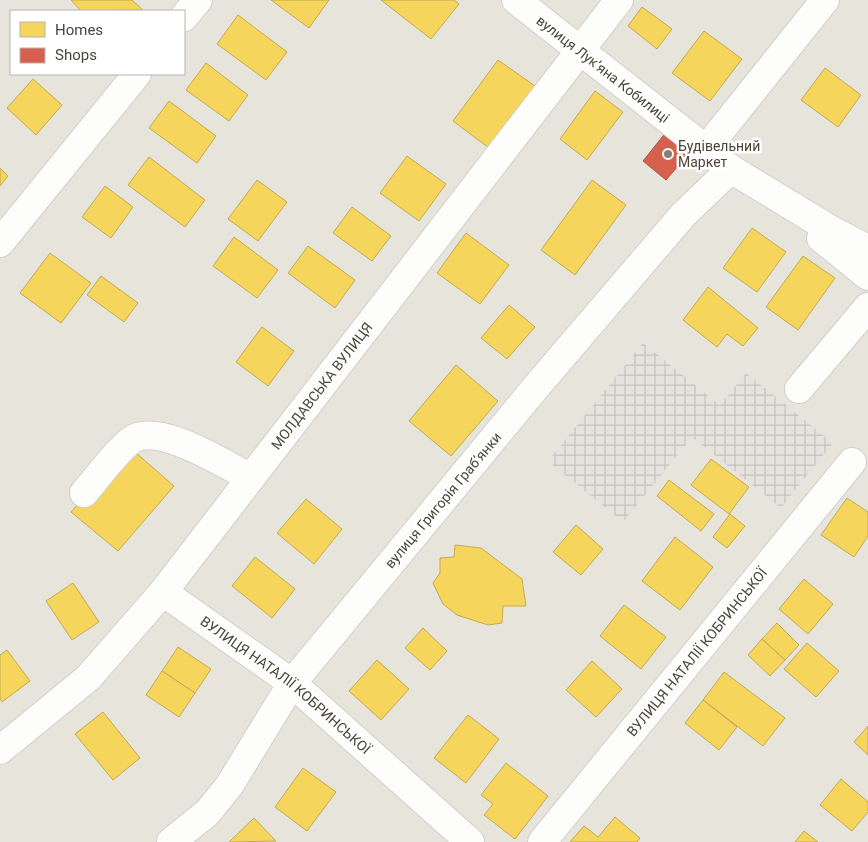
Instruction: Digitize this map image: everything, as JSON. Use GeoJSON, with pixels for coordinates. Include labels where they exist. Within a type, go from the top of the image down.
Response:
{"type":"FeatureCollection","features":[{"type":"Feature","properties":{"kind":"street"},"geometry":{"type":"LineString","coordinates":[[185,17],[198,0]]}},
{"type":"Feature","properties":{"kind":"street","name":"вулиця Лукʼяна Кобилиці"},"geometry":{"type":"LineString","coordinates":[[516,0],[731,169],[754,183],[864,240]]}},
{"type":"Feature","properties":{"kind":"street","name":"МОЛДАВСЬКА ВУЛИЦЯ"},"geometry":{"type":"LineString","coordinates":[[0,750],[88,678],[163,592],[619,0]]}},
{"type":"Feature","properties":{"kind":"street"},"geometry":{"type":"LineString","coordinates":[[706,149],[824,0]]}},
{"type":"Feature","properties":{"kind":"street"},"geometry":{"type":"LineString","coordinates":[[0,243],[137,75]]}},
{"type":"Feature","properties":{"kind":"street","name":"вулиця Григорія Грабʼянки"},"geometry":{"type":"LineString","coordinates":[[171,842],[207,813],[229,786],[292,683],[536,386],[676,222],[706,191],[731,169]]}},
{"type":"Feature","properties":{"kind":"street"},"geometry":{"type":"LineString","coordinates":[[754,183],[868,276]]}},
{"type":"Feature","properties":{"kind":"street"},"geometry":{"type":"LineString","coordinates":[[800,389],[868,307]]}},
{"type":"Feature","properties":{"kind":"street"},"geometry":{"type":"LineString","coordinates":[[84,493],[130,441],[142,434],[156,435],[182,443],[251,478]]}},
{"type":"Feature","properties":{"kind":"street","name":"ВУЛИЦЯ НАТАЛІЇ КОБРИНСЬКОЇ"},"geometry":{"type":"LineString","coordinates":[[542,842],[852,462]]}},
{"type":"Feature","properties":{"kind":"street","name":"ВУЛИЦЯ НАТАЛІЇ КОБРИНСЬКОЇ"},"geometry":{"type":"LineString","coordinates":[[163,592],[292,683],[470,842]]}},
{"type":"Feature","properties":{"kind":"shaded area"},"geometry":{"type":"Polygon","coordinates":[[[0,0],[503,0],[788,214],[868,280],[868,842],[0,842],[0,0]]]}},
{"type":"Feature","properties":{"kind":"shaded area"},"geometry":{"type":"Polygon","coordinates":[[[536,0],[868,0],[868,241],[744,168],[536,0]]]}},
{"type":"Feature","properties":{"kind":"shaded area"},"geometry":{"type":"Polygon","coordinates":[[[643,343],[720,405],[746,373],[833,443],[781,508],[692,437],[623,522],[548,461],[643,343]]]}},
{"type":"Feature","properties":{"kind":"building: Homes"},"geometry":{"type":"Polygon","coordinates":[[[71,0],[132,0],[143,10],[80,10],[71,0]]]}},
{"type":"Feature","properties":{"kind":"building: Homes"},"geometry":{"type":"Polygon","coordinates":[[[271,0],[329,0],[309,28],[271,0]]]}},
{"type":"Feature","properties":{"kind":"building: Homes"},"geometry":{"type":"Polygon","coordinates":[[[381,0],[454,0],[459,4],[431,39],[381,0]]]}},
{"type":"Feature","properties":{"kind":"building: Homes"},"geometry":{"type":"Polygon","coordinates":[[[642,7],[672,29],[657,49],[628,26],[642,7]]]}},
{"type":"Feature","properties":{"kind":"building: Homes"},"geometry":{"type":"Polygon","coordinates":[[[238,15],[287,52],[266,80],[217,44],[238,15]]]}},
{"type":"Feature","properties":{"kind":"building: Homes"},"geometry":{"type":"Polygon","coordinates":[[[704,31],[742,59],[710,101],[672,73],[704,31]]]}},
{"type":"Feature","properties":{"kind":"building: Homes"},"geometry":{"type":"Polygon","coordinates":[[[498,60],[535,86],[489,148],[453,121],[498,60]]]}},
{"type":"Feature","properties":{"kind":"building: Homes"},"geometry":{"type":"Polygon","coordinates":[[[206,63],[248,95],[229,121],[186,90],[206,63]]]}},
{"type":"Feature","properties":{"kind":"building: Homes"},"geometry":{"type":"Polygon","coordinates":[[[825,68],[861,95],[838,127],[801,100],[825,68]]]}},
{"type":"Feature","properties":{"kind":"building: Homes"},"geometry":{"type":"Polygon","coordinates":[[[33,79],[62,105],[36,135],[7,108],[33,79]]]}},
{"type":"Feature","properties":{"kind":"building: Homes"},"geometry":{"type":"Polygon","coordinates":[[[595,91],[623,112],[587,160],[560,139],[595,91]]]}},
{"type":"Feature","properties":{"kind":"building: Homes"},"geometry":{"type":"Polygon","coordinates":[[[169,101],[216,136],[197,163],[149,128],[169,101]]]}},
{"type":"Feature","properties":{"kind":"building: Homes"},"geometry":{"type":"Polygon","coordinates":[[[407,156],[446,184],[419,221],[380,193],[407,156]]]}},
{"type":"Feature","properties":{"kind":"building: Homes"},"geometry":{"type":"Polygon","coordinates":[[[149,157],[205,200],[185,227],[128,185],[149,157]]]}},
{"type":"Feature","properties":{"kind":"building: Homes"},"geometry":{"type":"Polygon","coordinates":[[[0,168],[8,176],[0,186],[0,168]]]}},
{"type":"Feature","properties":{"kind":"building: Homes"},"geometry":{"type":"Polygon","coordinates":[[[257,180],[287,202],[258,241],[228,219],[257,180]]]}},
{"type":"Feature","properties":{"kind":"building: Homes"},"geometry":{"type":"Polygon","coordinates":[[[592,180],[626,205],[575,275],[541,250],[592,180]]]}},
{"type":"Feature","properties":{"kind":"building: Homes"},"geometry":{"type":"Polygon","coordinates":[[[105,186],[133,207],[111,238],[82,217],[105,186]]]}},
{"type":"Feature","properties":{"kind":"building: Homes"},"geometry":{"type":"Polygon","coordinates":[[[352,207],[391,236],[372,261],[333,233],[352,207]]]}},
{"type":"Feature","properties":{"kind":"building: Homes"},"geometry":{"type":"Polygon","coordinates":[[[752,228],[786,252],[757,292],[723,268],[752,228]]]}},
{"type":"Feature","properties":{"kind":"building: Homes"},"geometry":{"type":"Polygon","coordinates":[[[466,233],[509,265],[480,304],[437,273],[466,233]]]}},
{"type":"Feature","properties":{"kind":"building: Homes"},"geometry":{"type":"Polygon","coordinates":[[[234,237],[278,270],[257,298],[213,266],[234,237]]]}},
{"type":"Feature","properties":{"kind":"building: Homes"},"geometry":{"type":"Polygon","coordinates":[[[308,246],[355,280],[335,308],[288,273],[308,246]]]}},
{"type":"Feature","properties":{"kind":"building: Homes"},"geometry":{"type":"Polygon","coordinates":[[[50,253],[91,283],[61,323],[20,293],[50,253]]]}},
{"type":"Feature","properties":{"kind":"building: Homes"},"geometry":{"type":"Polygon","coordinates":[[[803,256],[835,278],[798,330],[766,307],[803,256]]]}},
{"type":"Feature","properties":{"kind":"building: Homes"},"geometry":{"type":"Polygon","coordinates":[[[101,276],[138,303],[124,322],[87,295],[101,276]]]}},
{"type":"Feature","properties":{"kind":"building: Homes"},"geometry":{"type":"Polygon","coordinates":[[[708,287],[758,328],[743,346],[727,334],[717,347],[683,320],[708,287]]]}},
{"type":"Feature","properties":{"kind":"building: Homes"},"geometry":{"type":"Polygon","coordinates":[[[509,305],[535,327],[507,359],[481,338],[509,305]]]}},
{"type":"Feature","properties":{"kind":"building: Homes"},"geometry":{"type":"Polygon","coordinates":[[[262,327],[294,351],[268,386],[236,362],[262,327]]]}},
{"type":"Feature","properties":{"kind":"building: Homes"},"geometry":{"type":"Polygon","coordinates":[[[456,365],[498,401],[451,456],[409,421],[456,365]]]}},
{"type":"Feature","properties":{"kind":"building: Homes"},"geometry":{"type":"Polygon","coordinates":[[[128,446],[174,486],[118,551],[71,512],[128,446]]]}},
{"type":"Feature","properties":{"kind":"building: Homes"},"geometry":{"type":"Polygon","coordinates":[[[711,459],[749,487],[729,514],[691,485],[711,459]]]}},
{"type":"Feature","properties":{"kind":"building: Homes"},"geometry":{"type":"Polygon","coordinates":[[[669,480],[714,514],[701,531],[657,496],[669,480]]]}},
{"type":"Feature","properties":{"kind":"building: Homes"},"geometry":{"type":"Polygon","coordinates":[[[847,498],[868,512],[868,536],[854,557],[821,535],[847,498]]]}},
{"type":"Feature","properties":{"kind":"building: Homes"},"geometry":{"type":"Polygon","coordinates":[[[306,499],[342,529],[314,564],[277,533],[306,499]]]}},
{"type":"Feature","properties":{"kind":"building: Homes"},"geometry":{"type":"Polygon","coordinates":[[[730,514],[745,526],[727,548],[713,537],[730,514]]]}},
{"type":"Feature","properties":{"kind":"building: Homes"},"geometry":{"type":"Polygon","coordinates":[[[576,525],[603,549],[581,575],[553,552],[576,525]]]}},
{"type":"Feature","properties":{"kind":"building: Homes"},"geometry":{"type":"Polygon","coordinates":[[[675,537],[713,567],[680,610],[642,581],[675,537]]]}},
{"type":"Feature","properties":{"kind":"building: Homes"},"geometry":{"type":"Polygon","coordinates":[[[455,545],[481,548],[522,579],[526,606],[503,606],[502,623],[488,625],[457,615],[443,604],[433,583],[440,573],[440,558],[454,557],[455,545]]]}},
{"type":"Feature","properties":{"kind":"building: Homes"},"geometry":{"type":"Polygon","coordinates":[[[255,557],[295,589],[272,618],[232,586],[255,557]]]}},
{"type":"Feature","properties":{"kind":"building: Homes"},"geometry":{"type":"Polygon","coordinates":[[[804,579],[833,604],[808,634],[779,609],[804,579]]]}},
{"type":"Feature","properties":{"kind":"building: Homes"},"geometry":{"type":"Polygon","coordinates":[[[73,583],[99,622],[72,640],[46,601],[73,583]]]}},
{"type":"Feature","properties":{"kind":"building: Homes"},"geometry":{"type":"Polygon","coordinates":[[[624,605],[666,637],[641,669],[600,636],[624,605]]]}},
{"type":"Feature","properties":{"kind":"building: Homes"},"geometry":{"type":"Polygon","coordinates":[[[777,623],[799,645],[785,660],[762,639],[777,623]]]}},
{"type":"Feature","properties":{"kind":"building: Homes"},"geometry":{"type":"Polygon","coordinates":[[[423,628],[447,651],[430,670],[405,648],[423,628]]]}},
{"type":"Feature","properties":{"kind":"building: Homes"},"geometry":{"type":"Polygon","coordinates":[[[762,639],[785,660],[770,676],[748,655],[762,639]]]}},
{"type":"Feature","properties":{"kind":"building: Homes"},"geometry":{"type":"Polygon","coordinates":[[[807,643],[839,671],[816,697],[784,669],[807,643]]]}},
{"type":"Feature","properties":{"kind":"building: Homes"},"geometry":{"type":"Polygon","coordinates":[[[178,647],[211,669],[195,693],[162,671],[178,647]]]}},
{"type":"Feature","properties":{"kind":"building: Homes"},"geometry":{"type":"Polygon","coordinates":[[[7,650],[30,681],[2,702],[0,698],[0,655],[7,650]]]}},
{"type":"Feature","properties":{"kind":"building: Homes"},"geometry":{"type":"Polygon","coordinates":[[[377,660],[409,689],[381,720],[349,691],[377,660]]]}},
{"type":"Feature","properties":{"kind":"building: Homes"},"geometry":{"type":"Polygon","coordinates":[[[592,661],[622,689],[596,717],[566,690],[592,661]]]}},
{"type":"Feature","properties":{"kind":"building: Homes"},"geometry":{"type":"Polygon","coordinates":[[[162,671],[195,693],[179,717],[146,695],[162,671]]]}},
{"type":"Feature","properties":{"kind":"building: Homes"},"geometry":{"type":"Polygon","coordinates":[[[724,672],[785,718],[763,746],[703,700],[724,672]]]}},
{"type":"Feature","properties":{"kind":"building: Homes"},"geometry":{"type":"Polygon","coordinates":[[[703,700],[737,727],[719,750],[685,723],[703,700]]]}},
{"type":"Feature","properties":{"kind":"building: Homes"},"geometry":{"type":"Polygon","coordinates":[[[103,712],[140,758],[113,780],[75,734],[103,712]]]}},
{"type":"Feature","properties":{"kind":"building: Homes"},"geometry":{"type":"Polygon","coordinates":[[[468,715],[499,739],[466,783],[434,758],[468,715]]]}},
{"type":"Feature","properties":{"kind":"building: Homes"},"geometry":{"type":"Polygon","coordinates":[[[868,726],[868,755],[854,742],[868,726]]]}},
{"type":"Feature","properties":{"kind":"building: Homes"},"geometry":{"type":"Polygon","coordinates":[[[506,763],[548,796],[515,839],[484,815],[493,804],[481,795],[506,763]]]}},
{"type":"Feature","properties":{"kind":"building: Homes"},"geometry":{"type":"Polygon","coordinates":[[[303,768],[336,792],[307,831],[275,807],[303,768]]]}},
{"type":"Feature","properties":{"kind":"building: Homes"},"geometry":{"type":"Polygon","coordinates":[[[841,779],[868,802],[868,812],[852,831],[820,805],[841,779]]]}},
{"type":"Feature","properties":{"kind":"building: Homes"},"geometry":{"type":"Polygon","coordinates":[[[615,817],[640,838],[637,842],[570,842],[584,826],[598,837],[615,817]]]}},
{"type":"Feature","properties":{"kind":"building: Homes"},"geometry":{"type":"Polygon","coordinates":[[[254,818],[276,841],[229,842],[254,818]]]}},
{"type":"Feature","properties":{"kind":"building: Homes"},"geometry":{"type":"Polygon","coordinates":[[[804,831],[818,842],[795,842],[804,831]]]}},
{"type":"Feature","properties":{"kind":"building: Shops"},"geometry":{"type":"Polygon","coordinates":[[[667,131],[691,151],[666,180],[643,161],[667,131]]]}},
{"type":"Feature","properties":{"kind":"place","name":"Будівельний Маркет"},"geometry":{"type":"Point","coordinates":[668,154]}}]}
